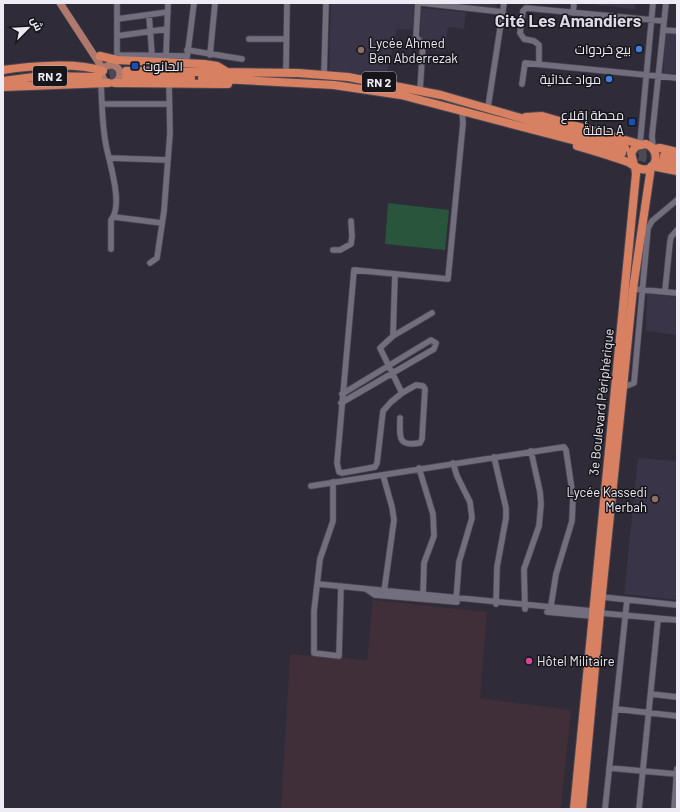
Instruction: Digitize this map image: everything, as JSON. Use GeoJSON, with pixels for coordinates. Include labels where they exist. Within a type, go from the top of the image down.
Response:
{"type":"FeatureCollection","features":[{"type":"Feature","properties":{"kind":"highway"},"geometry":{"type":"LineString","coordinates":[[3,87],[106,71],[187,56],[227,73]]}},
{"type":"Feature","properties":{"kind":"highway"},"geometry":{"type":"LineString","coordinates":[[98,59],[106,71]]}},
{"type":"Feature","properties":{"kind":"highway"},"geometry":{"type":"LineString","coordinates":[[3,70],[55,66],[106,71],[169,84],[227,84],[248,80]]}},
{"type":"Feature","properties":{"kind":"highway"},"geometry":{"type":"LineString","coordinates":[[106,71],[183,67],[215,70],[227,73]]}},
{"type":"Feature","properties":{"kind":"highway","name":"RN 2"},"geometry":{"type":"LineString","coordinates":[[3,74],[36,71],[106,71]]}},
{"type":"Feature","properties":{"kind":"highway","name":"RN 2"},"geometry":{"type":"LineString","coordinates":[[3,81],[42,76],[106,71]]}},
{"type":"Feature","properties":{"kind":"highway","name":"RN 2"},"geometry":{"type":"LineString","coordinates":[[521,121],[462,110],[384,92],[334,85],[126,74],[286,73],[354,78],[420,90],[488,107],[521,121],[623,154]]}},
{"type":"Feature","properties":{"kind":"highway"},"geometry":{"type":"LineString","coordinates":[[521,121],[542,116],[639,144],[648,144],[654,148],[677,152]]}},
{"type":"Feature","properties":{"kind":"highway"},"geometry":{"type":"LineString","coordinates":[[521,121],[536,134],[623,154],[635,168],[642,169],[651,167],[677,158]]}},
{"type":"Feature","properties":{"kind":"highway"},"geometry":{"type":"LineString","coordinates":[[635,168],[631,153],[639,144]]}},
{"type":"Feature","properties":{"kind":"highway"},"geometry":{"type":"LineString","coordinates":[[582,809],[594,613],[598,597],[624,387],[633,289],[648,182],[651,167],[657,158],[654,148]]}},
{"type":"Feature","properties":{"kind":"highway"},"geometry":{"type":"LineString","coordinates":[[664,162],[677,164]]}},
{"type":"Feature","properties":{"kind":"highway"},"geometry":{"type":"LineString","coordinates":[[664,162],[677,171]]}},
{"type":"Feature","properties":{"kind":"highway"},"geometry":{"type":"LineString","coordinates":[[648,182],[656,174],[664,162]]}},
{"type":"Feature","properties":{"kind":"highway","name":"3e Boulevard Périphérique"},"geometry":{"type":"LineString","coordinates":[[598,597],[635,168]]}},
{"type":"Feature","properties":{"kind":"highway"},"geometry":{"type":"LineString","coordinates":[[574,809],[592,656]]}},
{"type":"Feature","properties":{"kind":"main road"},"geometry":{"type":"LineString","coordinates":[[60,3],[106,71]]}},
{"type":"Feature","properties":{"kind":"street"},"geometry":{"type":"LineString","coordinates":[[111,249],[111,220],[114,216],[115,181],[109,158],[102,104],[106,71],[117,36],[117,3]]}},
{"type":"Feature","properties":{"kind":"street"},"geometry":{"type":"LineString","coordinates":[[166,56],[168,3]]}},
{"type":"Feature","properties":{"kind":"street"},"geometry":{"type":"LineString","coordinates":[[187,56],[194,3]]}},
{"type":"Feature","properties":{"kind":"street"},"geometry":{"type":"LineString","coordinates":[[210,55],[215,3]]}},
{"type":"Feature","properties":{"kind":"street"},"geometry":{"type":"LineString","coordinates":[[286,73],[287,3]]}},
{"type":"Feature","properties":{"kind":"street"},"geometry":{"type":"LineString","coordinates":[[324,75],[326,3]]}},
{"type":"Feature","properties":{"kind":"street"},"geometry":{"type":"LineString","coordinates":[[418,3],[416,37],[423,44],[420,90]]}},
{"type":"Feature","properties":{"kind":"street"},"geometry":{"type":"LineString","coordinates":[[422,3],[503,12]]}},
{"type":"Feature","properties":{"kind":"street"},"geometry":{"type":"LineString","coordinates":[[488,107],[504,3]]}},
{"type":"Feature","properties":{"kind":"street"},"geometry":{"type":"LineString","coordinates":[[573,13],[574,3]]}},
{"type":"Feature","properties":{"kind":"street"},"geometry":{"type":"LineString","coordinates":[[639,144],[653,3]]}},
{"type":"Feature","properties":{"kind":"street"},"geometry":{"type":"LineString","coordinates":[[654,148],[652,136],[666,3]]}},
{"type":"Feature","properties":{"kind":"street"},"geometry":{"type":"LineString","coordinates":[[539,63],[539,45],[534,41],[526,40],[521,35],[523,10],[528,8],[664,21]]}},
{"type":"Feature","properties":{"kind":"street"},"geometry":{"type":"LineString","coordinates":[[116,19],[168,12]]}},
{"type":"Feature","properties":{"kind":"street"},"geometry":{"type":"LineString","coordinates":[[149,15],[152,55]]}},
{"type":"Feature","properties":{"kind":"street"},"geometry":{"type":"LineString","coordinates":[[117,36],[167,29]]}},
{"type":"Feature","properties":{"kind":"street"},"geometry":{"type":"LineString","coordinates":[[663,30],[677,31]]}},
{"type":"Feature","properties":{"kind":"street"},"geometry":{"type":"LineString","coordinates":[[249,39],[286,39]]}},
{"type":"Feature","properties":{"kind":"street"},"geometry":{"type":"LineString","coordinates":[[106,71],[152,55],[210,55],[242,59]]}},
{"type":"Feature","properties":{"kind":"street"},"geometry":{"type":"LineString","coordinates":[[522,84],[525,63],[539,63],[677,78]]}},
{"type":"Feature","properties":{"kind":"street"},"geometry":{"type":"LineString","coordinates":[[150,263],[157,258],[162,223],[168,160],[170,104],[169,84]]}},
{"type":"Feature","properties":{"kind":"street"},"geometry":{"type":"LineString","coordinates":[[102,104],[170,104]]}},
{"type":"Feature","properties":{"kind":"street"},"geometry":{"type":"LineString","coordinates":[[400,418],[400,437],[402,442],[408,445],[420,443],[422,439],[425,389],[423,386],[416,385],[402,393],[383,411],[375,467],[342,473],[339,472],[337,463],[341,403],[354,270],[448,279],[463,123],[462,110]]}},
{"type":"Feature","properties":{"kind":"street"},"geometry":{"type":"LineString","coordinates":[[109,158],[168,160]]}},
{"type":"Feature","properties":{"kind":"street"},"geometry":{"type":"LineString","coordinates":[[624,387],[634,383],[648,228],[652,221],[677,200]]}},
{"type":"Feature","properties":{"kind":"street"},"geometry":{"type":"LineString","coordinates":[[114,216],[162,223]]}},
{"type":"Feature","properties":{"kind":"street"},"geometry":{"type":"LineString","coordinates":[[333,250],[340,250],[351,244],[351,221]]}},
{"type":"Feature","properties":{"kind":"street"},"geometry":{"type":"LineString","coordinates":[[664,291],[670,242],[677,230]]}},
{"type":"Feature","properties":{"kind":"street"},"geometry":{"type":"LineString","coordinates":[[393,336],[395,274]]}},
{"type":"Feature","properties":{"kind":"street"},"geometry":{"type":"LineString","coordinates":[[633,289],[677,293]]}},
{"type":"Feature","properties":{"kind":"street"},"geometry":{"type":"LineString","coordinates":[[402,393],[380,348],[393,336],[432,313]]}},
{"type":"Feature","properties":{"kind":"street"},"geometry":{"type":"LineString","coordinates":[[341,403],[434,349],[436,343],[431,340],[342,394]]}},
{"type":"Feature","properties":{"kind":"street"},"geometry":{"type":"LineString","coordinates":[[311,486],[419,468],[564,447],[566,450],[573,497],[572,521],[556,574],[551,610]]}},
{"type":"Feature","properties":{"kind":"street"},"geometry":{"type":"LineString","coordinates":[[525,607],[524,569],[539,526],[541,504],[531,451]]}},
{"type":"Feature","properties":{"kind":"street"},"geometry":{"type":"LineString","coordinates":[[494,457],[506,508],[506,518],[497,567],[496,604]]}},
{"type":"Feature","properties":{"kind":"street"},"geometry":{"type":"LineString","coordinates":[[453,463],[457,476],[470,502],[472,518],[459,562],[456,600]]}},
{"type":"Feature","properties":{"kind":"street"},"geometry":{"type":"LineString","coordinates":[[419,468],[433,514],[434,536],[424,563],[423,596]]}},
{"type":"Feature","properties":{"kind":"street"},"geometry":{"type":"LineString","coordinates":[[383,475],[394,520],[384,593]]}},
{"type":"Feature","properties":{"kind":"street"},"geometry":{"type":"LineString","coordinates":[[333,482],[333,521],[320,560],[314,611],[314,653],[339,656],[341,586]]}},
{"type":"Feature","properties":{"kind":"street"},"geometry":{"type":"LineString","coordinates":[[318,584],[366,588],[384,593],[551,610],[677,620]]}},
{"type":"Feature","properties":{"kind":"street"},"geometry":{"type":"LineString","coordinates":[[598,597],[677,605]]}},
{"type":"Feature","properties":{"kind":"street"},"geometry":{"type":"LineString","coordinates":[[605,809],[627,600]]}},
{"type":"Feature","properties":{"kind":"street"},"geometry":{"type":"LineString","coordinates":[[639,809],[644,771],[658,618]]}},
{"type":"Feature","properties":{"kind":"street"},"geometry":{"type":"LineString","coordinates":[[651,694],[677,697]]}},
{"type":"Feature","properties":{"kind":"street"},"geometry":{"type":"LineString","coordinates":[[616,709],[677,716]]}},
{"type":"Feature","properties":{"kind":"street"},"geometry":{"type":"LineString","coordinates":[[609,768],[677,772],[674,809]]}},
{"type":"Feature","properties":{"kind":"shaded area","name":"Lycée Ahmed Ben Abderrezak"},"geometry":{"type":"Polygon","coordinates":[[[331,3],[415,3],[413,30],[397,29],[386,77],[329,70],[331,3]]]}},
{"type":"Feature","properties":{"kind":"shaded area"},"geometry":{"type":"Polygon","coordinates":[[[431,3],[497,3],[496,10],[431,3]]]}},
{"type":"Feature","properties":{"kind":"shaded area"},"geometry":{"type":"Polygon","coordinates":[[[597,3],[635,3],[635,9],[596,5],[597,3]]]}},
{"type":"Feature","properties":{"kind":"shaded area"},"geometry":{"type":"Polygon","coordinates":[[[421,8],[466,12],[464,29],[448,27],[445,51],[428,50],[428,40],[420,39],[421,8]]]}},
{"type":"Feature","properties":{"kind":"shaded area"},"geometry":{"type":"Polygon","coordinates":[[[666,33],[677,34],[677,74],[663,73],[666,33]]]}},
{"type":"Feature","properties":{"kind":"shaded area"},"geometry":{"type":"Polygon","coordinates":[[[647,294],[677,297],[677,335],[646,331],[647,294]]]}},
{"type":"Feature","properties":{"kind":"shaded area"},"geometry":{"type":"Polygon","coordinates":[[[638,458],[677,461],[677,600],[624,594],[638,458]]]}},
{"type":"Feature","properties":{"kind":"shaded area"},"geometry":{"type":"Polygon","coordinates":[[[373,600],[487,612],[480,698],[571,710],[561,806],[557,809],[281,809],[290,654],[367,660],[373,600]]]}},
{"type":"Feature","properties":{"kind":"green space"},"geometry":{"type":"Polygon","coordinates":[[[388,203],[449,210],[445,250],[385,244],[388,203]]]}},
{"type":"Feature","properties":{"kind":"tunnel"},"geometry":{"type":"LineString","coordinates":[[97,70],[126,71]]}},
{"type":"Feature","properties":{"kind":"tunnel"},"geometry":{"type":"LineString","coordinates":[[98,77],[126,77]]}},
{"type":"Feature","properties":{"kind":"tunnel"},"geometry":{"type":"LineString","coordinates":[[627,148],[664,156]]}},
{"type":"Feature","properties":{"kind":"tunnel"},"geometry":{"type":"LineString","coordinates":[[627,154],[662,162]]}},
{"type":"Feature","properties":{"kind":"place","name":"بيع خردوات"},"geometry":{"type":"Point","coordinates":[639,49]}},
{"type":"Feature","properties":{"kind":"place","name":"Lycée Ahmed Ben Abderrezak"},"geometry":{"type":"Point","coordinates":[361,50]}},
{"type":"Feature","properties":{"kind":"place","name":"الحانوت"},"geometry":{"type":"Point","coordinates":[135,66]}},
{"type":"Feature","properties":{"kind":"place","name":"مواد غذائية"},"geometry":{"type":"Point","coordinates":[609,79]}},
{"type":"Feature","properties":{"kind":"place","name":"محطة إقلاع حافلة A"},"geometry":{"type":"Point","coordinates":[632,122]}},
{"type":"Feature","properties":{"kind":"place","name":"Lycée Kassedi Merbah"},"geometry":{"type":"Point","coordinates":[655,499]}},
{"type":"Feature","properties":{"kind":"place","name":"Hôtel Militaire"},"geometry":{"type":"Point","coordinates":[529,661]}},
{"type":"Feature","properties":{"kind":"district","name":"Cité Les Amandiers"},"geometry":{"type":"Point","coordinates":[568,20]}}]}
